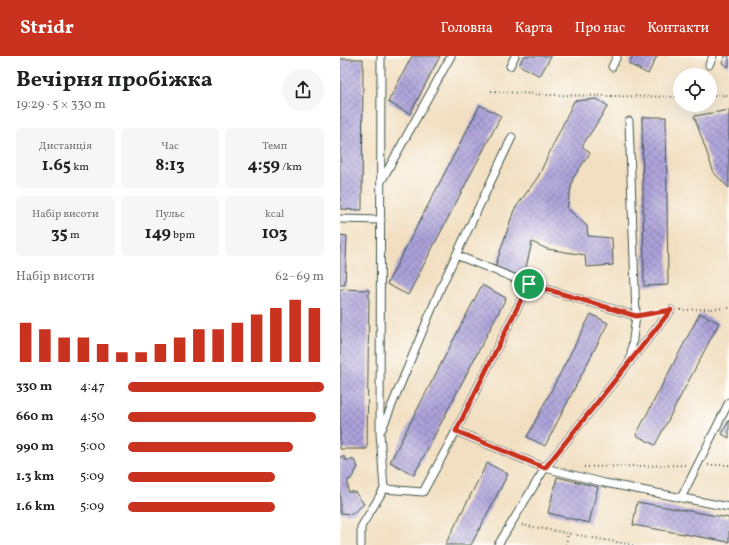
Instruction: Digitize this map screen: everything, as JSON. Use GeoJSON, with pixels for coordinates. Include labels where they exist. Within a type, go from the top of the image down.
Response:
{"type":"FeatureCollection","features":[{"type":"Feature","properties":{"kind":"lane"},"geometry":{"type":"LineString","coordinates":[[361,545],[361,527],[384,489],[380,433],[382,56]]}},
{"type":"Feature","properties":{"kind":"lane"},"geometry":{"type":"LineString","coordinates":[[381,182],[451,56]]}},
{"type":"Feature","properties":{"kind":"lane"},"geometry":{"type":"LineString","coordinates":[[510,66],[515,56]]}},
{"type":"Feature","properties":{"kind":"lane"},"geometry":{"type":"LineString","coordinates":[[612,67],[617,56]]}},
{"type":"Feature","properties":{"kind":"lane"},"geometry":{"type":"LineString","coordinates":[[709,65],[714,56]]}},
{"type":"Feature","properties":{"kind":"lane"},"geometry":{"type":"LineString","coordinates":[[629,121],[636,316],[630,362]]}},
{"type":"Feature","properties":{"kind":"lane"},"geometry":{"type":"LineString","coordinates":[[380,433],[441,287],[512,138]]}},
{"type":"Feature","properties":{"kind":"lane"},"geometry":{"type":"LineString","coordinates":[[340,220],[381,220]]}},
{"type":"Feature","properties":{"kind":"lane"},"geometry":{"type":"LineString","coordinates":[[456,255],[529,284],[636,316]]}},
{"type":"Feature","properties":{"kind":"lane"},"geometry":{"type":"LineString","coordinates":[[384,489],[423,492],[456,431],[529,284]]}},
{"type":"Feature","properties":{"kind":"lane"},"geometry":{"type":"LineString","coordinates":[[498,545],[545,468],[671,310]]}},
{"type":"Feature","properties":{"kind":"lane"},"geometry":{"type":"LineString","coordinates":[[681,498],[729,402]]}},
{"type":"Feature","properties":{"kind":"lane"},"geometry":{"type":"LineString","coordinates":[[456,431],[545,468],[605,483],[729,507]]}},
{"type":"Feature","properties":{"kind":"path"},"geometry":{"type":"LineString","coordinates":[[491,92],[548,95],[673,97]]}},
{"type":"Feature","properties":{"kind":"path"},"geometry":{"type":"LineString","coordinates":[[717,96],[729,95]]}},
{"type":"Feature","properties":{"kind":"path"},"geometry":{"type":"LineString","coordinates":[[636,316],[671,310],[729,308]]}},
{"type":"Feature","properties":{"kind":"path"},"geometry":{"type":"LineString","coordinates":[[583,467],[729,465]]}},
{"type":"Feature","properties":{"kind":"path"},"geometry":{"type":"LineString","coordinates":[[512,523],[633,545]]}},
{"type":"Feature","properties":{"kind":"path"},"geometry":{"type":"LineString","coordinates":[[566,545],[568,533]]}},
{"type":"Feature","properties":{"kind":"building"},"geometry":{"type":"Polygon","coordinates":[[[412,56],[440,56],[410,114],[388,102],[412,56]]]}},
{"type":"Feature","properties":{"kind":"building"},"geometry":{"type":"Polygon","coordinates":[[[524,56],[551,56],[540,76],[519,65],[524,56]]]}},
{"type":"Feature","properties":{"kind":"building"},"geometry":{"type":"Polygon","coordinates":[[[633,56],[657,56],[648,74],[629,64],[633,56]]]}},
{"type":"Feature","properties":{"kind":"building"},"geometry":{"type":"Polygon","coordinates":[[[725,56],[729,56],[729,67],[722,63],[725,56]]]}},
{"type":"Feature","properties":{"kind":"building"},"geometry":{"type":"Polygon","coordinates":[[[340,59],[363,59],[362,210],[340,209],[340,59]]]}},
{"type":"Feature","properties":{"kind":"building"},"geometry":{"type":"Polygon","coordinates":[[[597,99],[608,106],[582,146],[590,153],[573,178],[567,208],[587,226],[588,236],[612,238],[613,265],[586,267],[585,255],[547,249],[532,242],[523,280],[495,267],[514,210],[538,177],[574,101],[597,99]]]}},
{"type":"Feature","properties":{"kind":"building"},"geometry":{"type":"Polygon","coordinates":[[[480,105],[501,116],[408,295],[387,284],[480,105]]]}},
{"type":"Feature","properties":{"kind":"building"},"geometry":{"type":"Polygon","coordinates":[[[729,110],[729,188],[714,173],[694,116],[729,110]]]}},
{"type":"Feature","properties":{"kind":"building"},"geometry":{"type":"Polygon","coordinates":[[[642,117],[666,117],[668,285],[644,286],[642,117]]]}},
{"type":"Feature","properties":{"kind":"building"},"geometry":{"type":"Polygon","coordinates":[[[340,235],[347,236],[345,285],[340,285],[340,235]]]}},
{"type":"Feature","properties":{"kind":"building"},"geometry":{"type":"Polygon","coordinates":[[[482,285],[506,298],[414,475],[390,462],[482,285]]]}},
{"type":"Feature","properties":{"kind":"building"},"geometry":{"type":"Polygon","coordinates":[[[340,289],[369,290],[367,449],[340,449],[340,289]]]}},
{"type":"Feature","properties":{"kind":"building"},"geometry":{"type":"Polygon","coordinates":[[[700,313],[719,323],[655,445],[636,435],[700,313]]]}},
{"type":"Feature","properties":{"kind":"building"},"geometry":{"type":"Polygon","coordinates":[[[591,314],[608,323],[545,446],[527,437],[591,314]]]}},
{"type":"Feature","properties":{"kind":"building"},"geometry":{"type":"Polygon","coordinates":[[[729,420],[729,438],[722,434],[729,420]]]}},
{"type":"Feature","properties":{"kind":"building"},"geometry":{"type":"Polygon","coordinates":[[[340,457],[345,457],[345,460],[354,460],[358,467],[351,479],[348,480],[348,492],[355,492],[364,504],[352,514],[340,513],[340,457]]]}},
{"type":"Feature","properties":{"kind":"building"},"geometry":{"type":"Polygon","coordinates":[[[487,463],[508,474],[471,545],[445,545],[487,463]]]}},
{"type":"Feature","properties":{"kind":"building"},"geometry":{"type":"Polygon","coordinates":[[[557,477],[598,487],[589,523],[548,513],[557,477]]]}},
{"type":"Feature","properties":{"kind":"building"},"geometry":{"type":"Polygon","coordinates":[[[637,502],[729,518],[729,542],[633,525],[637,502]]]}},
{"type":"Feature","properties":{"kind":"route"},"geometry":{"type":"LineString","coordinates":[[529,284],[636,316],[671,310],[545,468],[456,431],[529,284]]}}]}
